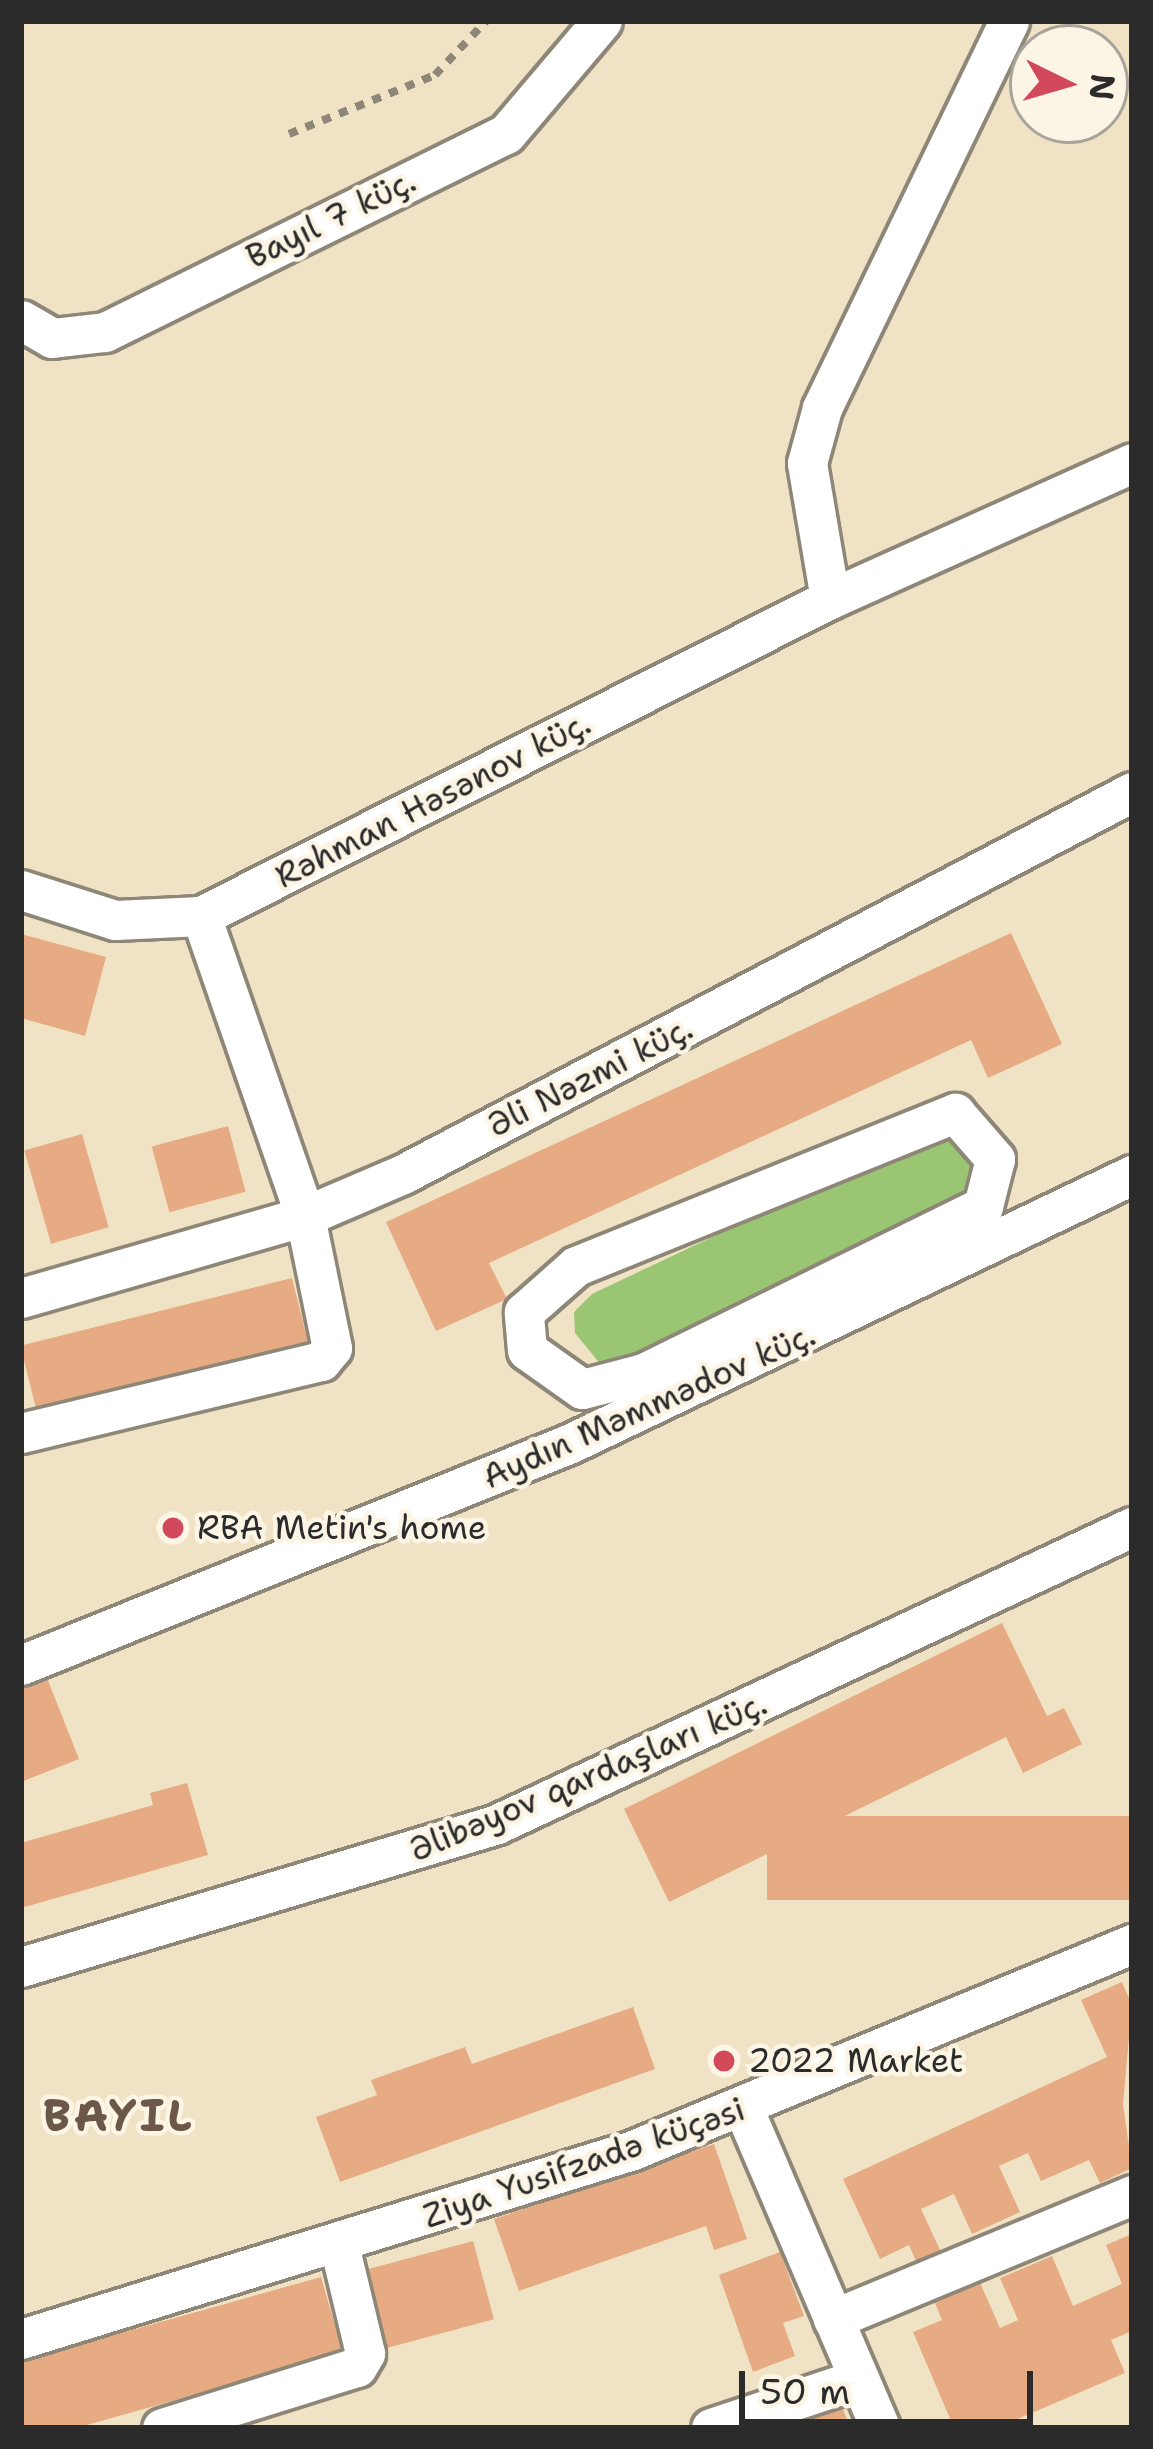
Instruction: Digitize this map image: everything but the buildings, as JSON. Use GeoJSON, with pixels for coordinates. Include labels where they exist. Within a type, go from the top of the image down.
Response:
{"type":"FeatureCollection","features":[{"type":"Feature","properties":{"kind":"street","name":"Bayıl 7 küç."},"geometry":{"type":"LineString","coordinates":[[21,320],[52,338],[105,332],[506,134],[602,21]]}},
{"type":"Feature","properties":{"kind":"street"},"geometry":{"type":"LineString","coordinates":[[830,599],[807,463],[822,408],[1009,21]]}},
{"type":"Feature","properties":{"kind":"street","name":"Rəhman Həsənov küç."},"geometry":{"type":"LineString","coordinates":[[21,890],[115,920],[201,916],[830,599],[1132,463]]}},
{"type":"Feature","properties":{"kind":"street","name":"Əli Nəzmi küç."},"geometry":{"type":"LineString","coordinates":[[21,1298],[305,1216],[1132,792]]}},
{"type":"Feature","properties":{"kind":"street"},"geometry":{"type":"LineString","coordinates":[[21,1433],[321,1361],[334,1329],[305,1216],[201,916]]}},
{"type":"Feature","properties":{"kind":"street"},"geometry":{"type":"LineString","coordinates":[[930,1120],[973,1122],[995,1159],[983,1206],[824,1283],[644,1373],[582,1389],[527,1350],[524,1312],[576,1266],[930,1120]]}},
{"type":"Feature","properties":{"kind":"street","name":"Aydın Məmmədov küç."},"geometry":{"type":"LineString","coordinates":[[21,1665],[470,1486],[842,1319],[1132,1175]]}},
{"type":"Feature","properties":{"kind":"street"},"geometry":{"type":"LineString","coordinates":[[824,1283],[842,1319]]}},
{"type":"Feature","properties":{"kind":"street","name":"Əlibəyov qardaşları küç."},"geometry":{"type":"LineString","coordinates":[[21,1966],[497,1823],[1132,1527]]}},
{"type":"Feature","properties":{"kind":"street","name":"Ziya Yusifzadə küçəsi"},"geometry":{"type":"LineString","coordinates":[[21,2338],[339,2245],[744,2110],[1132,1944]]}},
{"type":"Feature","properties":{"kind":"street"},"geometry":{"type":"LineString","coordinates":[[744,2110],[880,2428]]}},
{"type":"Feature","properties":{"kind":"street"},"geometry":{"type":"LineString","coordinates":[[833,2319],[1132,2194]]}},
{"type":"Feature","properties":{"kind":"street"},"geometry":{"type":"LineString","coordinates":[[162,2428],[357,2367],[365,2353],[339,2245]]}},
{"type":"Feature","properties":{"kind":"street"},"geometry":{"type":"LineString","coordinates":[[711,2428],[858,2379]]}},
{"type":"Feature","properties":{"kind":"path"},"geometry":{"type":"LineString","coordinates":[[289,134],[436,75],[486,21]]}},
{"type":"Feature","properties":{"kind":"green space"},"geometry":{"type":"Polygon","coordinates":[[[944,1127],[976,1133],[977,1196],[626,1362],[602,1366],[575,1333],[574,1312],[592,1294],[944,1127]]]}},
{"type":"Feature","properties":{"kind":"place","name":"RBA Metin's home"},"geometry":{"type":"Point","coordinates":[173,1528]}},
{"type":"Feature","properties":{"kind":"place","name":"2022 Market"},"geometry":{"type":"Point","coordinates":[724,2061]}},
{"type":"Feature","properties":{"kind":"district","name":"BAYIL"},"geometry":{"type":"Point","coordinates":[119,2116]}}]}
